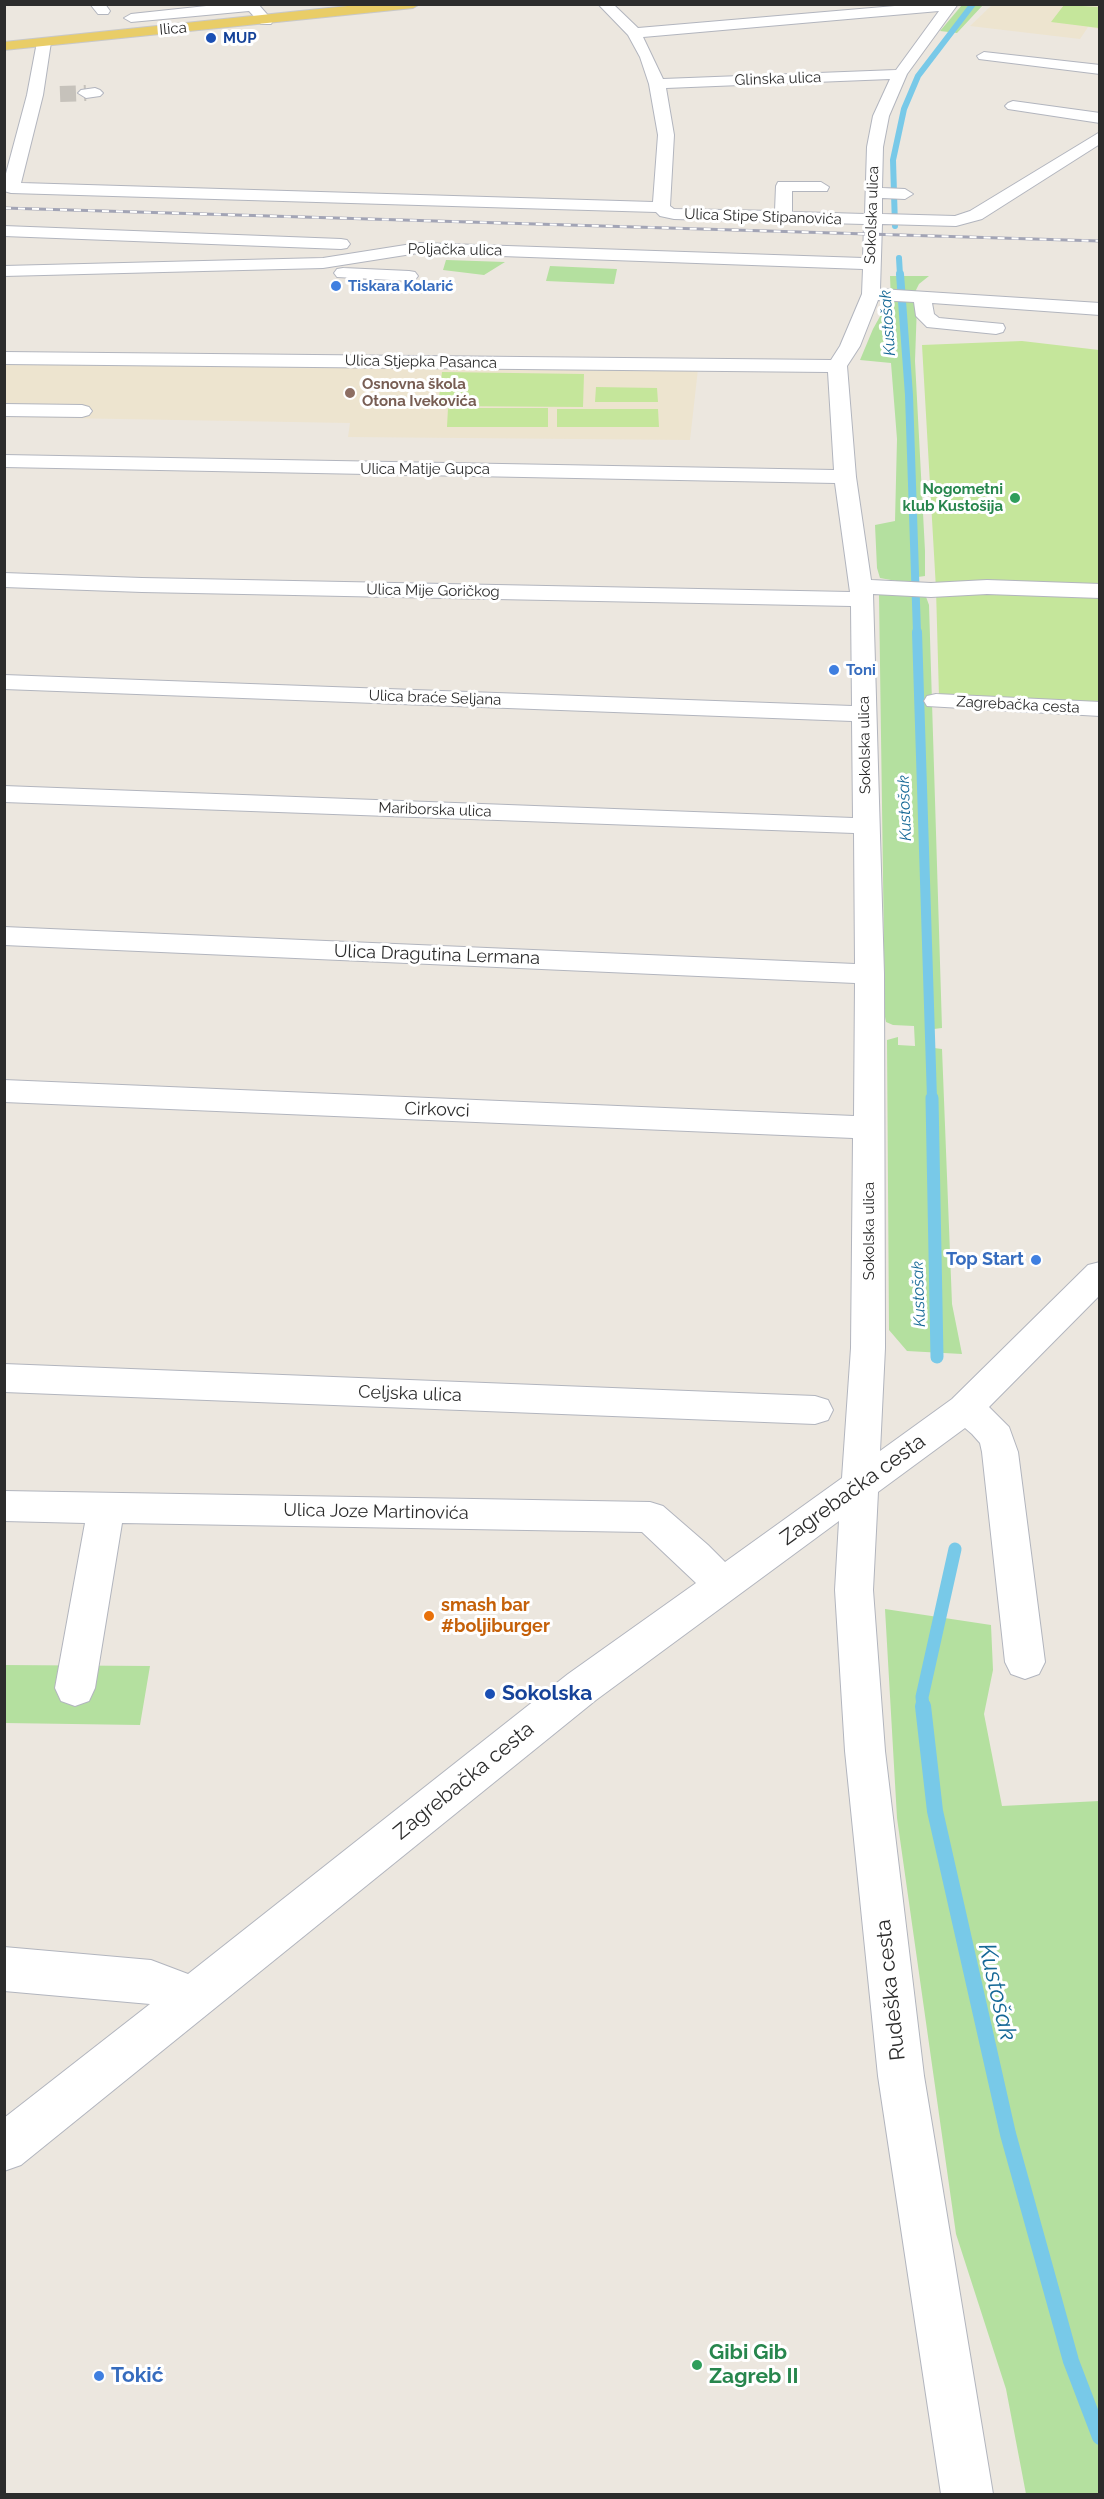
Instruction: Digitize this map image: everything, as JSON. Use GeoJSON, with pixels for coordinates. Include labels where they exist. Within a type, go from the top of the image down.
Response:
{"type":"FeatureCollection","features":[{"type":"Feature","properties":{"kind":"main road","name":"Ilica"},"geometry":{"type":"LineString","coordinates":[[4,46],[266,21],[413,4]]}},
{"type":"Feature","properties":{"kind":"street","name":"Ulica Stipe Stipanovića"},"geometry":{"type":"LineString","coordinates":[[605,4],[634,33],[647,57],[657,84],[666,135],[662,207],[666,212],[783,218],[950,222],[976,215],[1100,137]]}},
{"type":"Feature","properties":{"kind":"street"},"geometry":{"type":"LineString","coordinates":[[634,33],[951,5]]}},
{"type":"Feature","properties":{"kind":"street","name":"Sokolska ulica"},"geometry":{"type":"LineString","coordinates":[[862,1481],[868,1348],[870,974],[865,714],[861,593],[845,477],[837,366],[880,295],[870,264],[886,221],[878,193],[877,132],[881,116],[900,74],[951,5]]}},
{"type":"Feature","properties":{"kind":"street"},"geometry":{"type":"LineString","coordinates":[[131,18],[252,6],[266,21]]}},
{"type":"Feature","properties":{"kind":"street"},"geometry":{"type":"LineString","coordinates":[[44,42],[35,95],[10,179],[662,207]]}},
{"type":"Feature","properties":{"kind":"street"},"geometry":{"type":"LineString","coordinates":[[984,56],[1100,70]]}},
{"type":"Feature","properties":{"kind":"street","name":"Glinska ulica"},"geometry":{"type":"LineString","coordinates":[[657,84],[900,74]]}},
{"type":"Feature","properties":{"kind":"street"},"geometry":{"type":"LineString","coordinates":[[1001,118],[1026,88]]}},
{"type":"Feature","properties":{"kind":"street"},"geometry":{"type":"LineString","coordinates":[[35,95],[55,94]]}},
{"type":"Feature","properties":{"kind":"street"},"geometry":{"type":"LineString","coordinates":[[1013,106],[1100,118]]}},
{"type":"Feature","properties":{"kind":"street"},"geometry":{"type":"LineString","coordinates":[[1076,153],[1100,156]]}},
{"type":"Feature","properties":{"kind":"street"},"geometry":{"type":"LineString","coordinates":[[783,218],[784,186],[821,187]]}},
{"type":"Feature","properties":{"kind":"street"},"geometry":{"type":"LineString","coordinates":[[878,193],[903,194]]}},
{"type":"Feature","properties":{"kind":"street"},"geometry":{"type":"LineString","coordinates":[[4,231],[320,242],[393,250]]}},
{"type":"Feature","properties":{"kind":"street","name":"Poljačka ulica"},"geometry":{"type":"LineString","coordinates":[[4,271],[288,264],[350,260],[393,250],[418,248],[870,264]]}},
{"type":"Feature","properties":{"kind":"street"},"geometry":{"type":"LineString","coordinates":[[288,264],[296,272],[409,276]]}},
{"type":"Feature","properties":{"kind":"street"},"geometry":{"type":"LineString","coordinates":[[880,295],[1100,309]]}},
{"type":"Feature","properties":{"kind":"street"},"geometry":{"type":"LineString","coordinates":[[918,296],[925,316],[934,323],[996,328]]}},
{"type":"Feature","properties":{"kind":"street","name":"Ulica Stjepka Pasanca"},"geometry":{"type":"LineString","coordinates":[[4,358],[837,366]]}},
{"type":"Feature","properties":{"kind":"street"},"geometry":{"type":"LineString","coordinates":[[54,411],[78,358]]}},
{"type":"Feature","properties":{"kind":"street"},"geometry":{"type":"LineString","coordinates":[[4,410],[82,411]]}},
{"type":"Feature","properties":{"kind":"street","name":"Ulica Matije Gupca"},"geometry":{"type":"LineString","coordinates":[[4,461],[845,477]]}},
{"type":"Feature","properties":{"kind":"street","name":"Ulica Mije Goričkog"},"geometry":{"type":"LineString","coordinates":[[4,580],[154,586],[861,593],[897,588],[987,587],[1100,591]]}},
{"type":"Feature","properties":{"kind":"street","name":"Ulica braće Seljana"},"geometry":{"type":"LineString","coordinates":[[4,682],[865,714]]}},
{"type":"Feature","properties":{"kind":"street","name":"Zagrebačka cesta"},"geometry":{"type":"LineString","coordinates":[[936,701],[1100,709]]}},
{"type":"Feature","properties":{"kind":"street","name":"Mariborska ulica"},"geometry":{"type":"LineString","coordinates":[[4,794],[866,826]]}},
{"type":"Feature","properties":{"kind":"street","name":"Ulica Dragutina Lermana"},"geometry":{"type":"LineString","coordinates":[[4,936],[870,974]]}},
{"type":"Feature","properties":{"kind":"street","name":"Cirkovci"},"geometry":{"type":"LineString","coordinates":[[4,1091],[869,1128]]}},
{"type":"Feature","properties":{"kind":"street","name":"Zagrebačka cesta"},"geometry":{"type":"LineString","coordinates":[[4,2148],[582,1687],[862,1481],[965,1409],[1100,1274]]}},
{"type":"Feature","properties":{"kind":"street","name":"Celjska ulica"},"geometry":{"type":"LineString","coordinates":[[4,1378],[815,1410]]}},
{"type":"Feature","properties":{"kind":"street"},"geometry":{"type":"LineString","coordinates":[[965,1409],[986,1424],[996,1437],[1000,1452],[1025,1662]]}},
{"type":"Feature","properties":{"kind":"street","name":"Rudeška cesta"},"geometry":{"type":"LineString","coordinates":[[862,1481],[854,1590],[866,1763],[901,2076],[968,2494]]}},
{"type":"Feature","properties":{"kind":"street","name":"Ulica Joze Martinovića"},"geometry":{"type":"LineString","coordinates":[[4,1506],[650,1517],[721,1584]]}},
{"type":"Feature","properties":{"kind":"street"},"geometry":{"type":"LineString","coordinates":[[75,1688],[106,1508]]}},
{"type":"Feature","properties":{"kind":"street"},"geometry":{"type":"LineString","coordinates":[[4,1969],[151,1982],[172,1989],[186,2003]]}},
{"type":"Feature","properties":{"kind":"shaded area"},"geometry":{"type":"Polygon","coordinates":[[[992,5],[1099,5],[1099,29],[1088,27],[1080,39],[970,26],[992,5]]]}},
{"type":"Feature","properties":{"kind":"shaded area","name":"Osnovna škola Otona Ivekovića"},"geometry":{"type":"Polygon","coordinates":[[[5,364],[698,369],[690,440],[348,437],[350,423],[5,417],[5,364]]]}},
{"type":"Feature","properties":{"kind":"green space"},"geometry":{"type":"Polygon","coordinates":[[[962,5],[983,5],[957,33],[940,31],[962,5]]]}},
{"type":"Feature","properties":{"kind":"green space"},"geometry":{"type":"Polygon","coordinates":[[[1064,5],[1099,7],[1099,28],[1051,22],[1064,5]]]}},
{"type":"Feature","properties":{"kind":"green space"},"geometry":{"type":"Polygon","coordinates":[[[446,260],[505,262],[484,275],[443,270],[446,260]]]}},
{"type":"Feature","properties":{"kind":"green space"},"geometry":{"type":"Polygon","coordinates":[[[550,266],[617,269],[614,284],[546,281],[550,266]]]}},
{"type":"Feature","properties":{"kind":"green space"},"geometry":{"type":"Polygon","coordinates":[[[890,276],[929,276],[919,284],[911,300],[917,304],[915,361],[925,551],[925,576],[918,577],[918,594],[925,594],[929,605],[942,1028],[934,1029],[934,1048],[942,1049],[952,1304],[962,1354],[907,1351],[889,1330],[887,1040],[898,1037],[898,1045],[915,1046],[914,1026],[893,1025],[886,1022],[885,1017],[879,595],[887,593],[902,582],[880,578],[877,568],[875,525],[895,521],[897,439],[891,363],[860,360],[873,329],[891,300],[890,276]]]}},
{"type":"Feature","properties":{"kind":"green space","name":"Nogometni klub Kustošija"},"geometry":{"type":"Polygon","coordinates":[[[1022,341],[1099,350],[1099,704],[939,697],[936,589],[922,345],[1022,341]]]}},
{"type":"Feature","properties":{"kind":"green space"},"geometry":{"type":"Polygon","coordinates":[[[442,372],[584,374],[583,407],[438,406],[442,372]]]}},
{"type":"Feature","properties":{"kind":"green space"},"geometry":{"type":"Polygon","coordinates":[[[596,387],[657,388],[658,402],[595,402],[596,387]]]}},
{"type":"Feature","properties":{"kind":"green space"},"geometry":{"type":"Polygon","coordinates":[[[448,408],[548,408],[548,427],[447,427],[448,408]]]}},
{"type":"Feature","properties":{"kind":"green space"},"geometry":{"type":"Polygon","coordinates":[[[557,409],[658,409],[659,427],[557,427],[557,409]]]}},
{"type":"Feature","properties":{"kind":"green space"},"geometry":{"type":"Polygon","coordinates":[[[885,1609],[991,1625],[993,1670],[984,1714],[1002,1806],[1099,1801],[1099,2494],[1026,2494],[1006,2389],[956,2234],[897,1818],[885,1609]]]}},
{"type":"Feature","properties":{"kind":"green space"},"geometry":{"type":"Polygon","coordinates":[[[5,1665],[150,1666],[140,1725],[5,1723],[5,1665]]]}},
{"type":"Feature","properties":{"kind":"waterway","name":"Kustošak"},"geometry":{"type":"LineString","coordinates":[[895,226],[893,160],[904,109],[918,76],[973,4]]}},
{"type":"Feature","properties":{"kind":"waterway","name":"Kustošak"},"geometry":{"type":"LineString","coordinates":[[899,258],[900,275]]}},
{"type":"Feature","properties":{"kind":"waterway","name":"Kustošak"},"geometry":{"type":"LineString","coordinates":[[900,274],[909,395],[917,633]]}},
{"type":"Feature","properties":{"kind":"waterway","name":"Kustošak"},"geometry":{"type":"LineString","coordinates":[[917,632],[932,1099]]}},
{"type":"Feature","properties":{"kind":"waterway","name":"Kustošak"},"geometry":{"type":"LineString","coordinates":[[932,1098],[937,1357]]}},
{"type":"Feature","properties":{"kind":"waterway","name":"Kustošak"},"geometry":{"type":"LineString","coordinates":[[923,1707],[922,1697],[955,1549]]}},
{"type":"Feature","properties":{"kind":"waterway","name":"Kustošak"},"geometry":{"type":"LineString","coordinates":[[923,1706],[935,1811],[1008,2134],[1071,2361],[1100,2437]]}},
{"type":"Feature","properties":{"kind":"tunnel"},"geometry":{"type":"LineString","coordinates":[[60,94],[86,93]]}},
{"type":"Feature","properties":{"kind":"railway"},"geometry":{"type":"LineString","coordinates":[[4,208],[1100,241]]}},
{"type":"Feature","properties":{"kind":"place","name":"MUP"},"geometry":{"type":"Point","coordinates":[211,38]}},
{"type":"Feature","properties":{"kind":"place","name":"Tiskara Kolarić"},"geometry":{"type":"Point","coordinates":[336,286]}},
{"type":"Feature","properties":{"kind":"place","name":"Osnovna škola Otona Ivekovića"},"geometry":{"type":"Point","coordinates":[350,393]}},
{"type":"Feature","properties":{"kind":"place","name":"Nogometni klub Kustošija"},"geometry":{"type":"Point","coordinates":[1015,498]}},
{"type":"Feature","properties":{"kind":"place","name":"Toni"},"geometry":{"type":"Point","coordinates":[834,670]}},
{"type":"Feature","properties":{"kind":"place","name":"Top Start"},"geometry":{"type":"Point","coordinates":[1036,1260]}},
{"type":"Feature","properties":{"kind":"place","name":"smash bar #boljiburger"},"geometry":{"type":"Point","coordinates":[429,1616]}},
{"type":"Feature","properties":{"kind":"place","name":"Sokolska"},"geometry":{"type":"Point","coordinates":[490,1694]}},
{"type":"Feature","properties":{"kind":"place","name":"Gibi Gib Zagreb II"},"geometry":{"type":"Point","coordinates":[697,2365]}},
{"type":"Feature","properties":{"kind":"place","name":"Tokić"},"geometry":{"type":"Point","coordinates":[99,2376]}}]}
